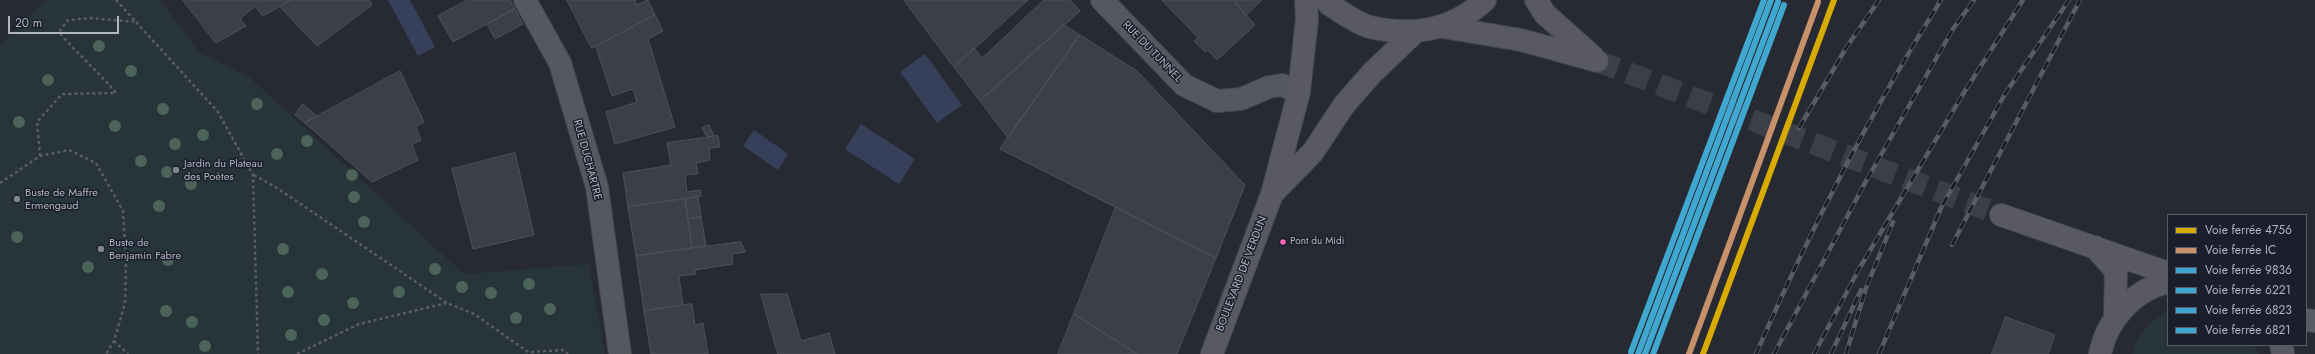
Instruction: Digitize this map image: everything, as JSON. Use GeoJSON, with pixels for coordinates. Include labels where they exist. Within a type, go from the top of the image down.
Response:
{"type":"FeatureCollection","features":[{"type":"Feature","properties":{"kind":"main road","name":"BOULEVARD DE VERDUN"},"geometry":{"type":"LineString","coordinates":[[1212,354],[1272,194],[1298,92],[1308,19],[1306,0]]}},
{"type":"Feature","properties":{"kind":"main road"},"geometry":{"type":"LineString","coordinates":[[1326,0],[1330,5],[1369,27],[1414,32],[1443,27],[1473,12],[1485,0]]}},
{"type":"Feature","properties":{"kind":"main road"},"geometry":{"type":"LineString","coordinates":[[1443,27],[1521,40],[1597,61],[1544,14],[1536,0]]}},
{"type":"Feature","properties":{"kind":"main road","name":"BOULEVARD DE VERDUN"},"geometry":{"type":"LineString","coordinates":[[1272,194],[1313,152],[1344,105],[1367,78],[1414,32]]}},
{"type":"Feature","properties":{"kind":"main road"},"geometry":{"type":"LineString","coordinates":[[2001,215],[2094,246],[2167,273]]}},
{"type":"Feature","properties":{"kind":"main road"},"geometry":{"type":"LineString","coordinates":[[2094,246],[2116,271],[2115,317]]}},
{"type":"Feature","properties":{"kind":"main road"},"geometry":{"type":"LineString","coordinates":[[2100,354],[2103,342],[2115,317],[2134,298],[2157,284],[2167,282]]}},
{"type":"Feature","properties":{"kind":"street","name":"RUE DUCHARTRE"},"geometry":{"type":"LineString","coordinates":[[525,0],[560,63],[597,186],[620,354]]}},
{"type":"Feature","properties":{"kind":"street","name":"RUE DU TUNNEL"},"geometry":{"type":"LineString","coordinates":[[1102,0],[1184,85],[1217,101],[1241,99],[1269,87],[1282,85],[1298,92]]}},
{"type":"Feature","properties":{"kind":"path"},"geometry":{"type":"LineString","coordinates":[[116,0],[138,22],[218,112],[253,175],[258,354]]}},
{"type":"Feature","properties":{"kind":"path"},"geometry":{"type":"LineString","coordinates":[[40,156],[37,122],[62,94],[116,93],[100,72],[74,51],[59,32],[68,20],[91,18],[138,22]]}},
{"type":"Feature","properties":{"kind":"path"},"geometry":{"type":"LineString","coordinates":[[0,183],[40,156],[69,150],[96,163],[123,211],[126,264],[125,303],[114,341],[106,354]]}},
{"type":"Feature","properties":{"kind":"path"},"geometry":{"type":"LineString","coordinates":[[253,175],[277,188],[447,303],[474,314],[531,353],[562,350],[568,354]]}},
{"type":"Feature","properties":{"kind":"path"},"geometry":{"type":"LineString","coordinates":[[298,354],[359,324],[447,303]]}},
{"type":"Feature","properties":{"kind":"path"},"geometry":{"type":"LineString","coordinates":[[114,341],[128,354]]}},
{"type":"Feature","properties":{"kind":"shaded area","name":"Jardin du Plateau des Poètes"},"geometry":{"type":"Polygon","coordinates":[[[47,0],[160,0],[200,53],[249,77],[464,274],[589,264],[605,354],[0,354],[0,44],[47,0]]]}},
{"type":"Feature","properties":{"kind":"shaded area"},"geometry":{"type":"Polygon","coordinates":[[[2167,312],[2167,346],[2255,346],[2259,354],[2132,354],[2137,340],[2145,328],[2167,312]]]}},
{"type":"Feature","properties":{"kind":"water"},"geometry":{"type":"Polygon","coordinates":[[[388,0],[410,0],[435,47],[418,56],[388,0]]]}},
{"type":"Feature","properties":{"kind":"water"},"geometry":{"type":"Polygon","coordinates":[[[925,54],[962,105],[937,123],[900,72],[925,54]]]}},
{"type":"Feature","properties":{"kind":"water"},"geometry":{"type":"Polygon","coordinates":[[[861,124],[915,159],[899,184],[845,149],[861,124]]]}},
{"type":"Feature","properties":{"kind":"water"},"geometry":{"type":"Polygon","coordinates":[[[754,130],[788,154],[778,170],[743,146],[754,130]]]}},
{"type":"Feature","properties":{"kind":"building"},"geometry":{"type":"Polygon","coordinates":[[[183,0],[291,0],[263,16],[255,6],[240,19],[246,26],[216,43],[183,0]]]}},
{"type":"Feature","properties":{"kind":"building"},"geometry":{"type":"Polygon","coordinates":[[[291,0],[370,0],[372,5],[317,46],[280,7],[291,0]]]}},
{"type":"Feature","properties":{"kind":"building"},"geometry":{"type":"Polygon","coordinates":[[[468,0],[510,0],[515,9],[453,42],[438,16],[468,0]]]}},
{"type":"Feature","properties":{"kind":"building"},"geometry":{"type":"Polygon","coordinates":[[[567,0],[635,0],[637,5],[648,0],[655,15],[592,48],[567,0]]]}},
{"type":"Feature","properties":{"kind":"building"},"geometry":{"type":"Polygon","coordinates":[[[904,0],[1028,0],[954,67],[904,0]]]}},
{"type":"Feature","properties":{"kind":"building"},"geometry":{"type":"Polygon","coordinates":[[[1044,0],[1070,0],[1080,11],[980,101],[954,67],[974,48],[982,58],[1044,0]]]}},
{"type":"Feature","properties":{"kind":"building"},"geometry":{"type":"Polygon","coordinates":[[[1162,0],[1237,0],[1235,2],[1255,25],[1217,60],[1208,50],[1205,52],[1194,41],[1198,38],[1162,0]]]}},
{"type":"Feature","properties":{"kind":"building"},"geometry":{"type":"Polygon","coordinates":[[[1237,0],[1262,0],[1246,15],[1235,2],[1237,0]]]}},
{"type":"Feature","properties":{"kind":"building"},"geometry":{"type":"Polygon","coordinates":[[[515,9],[523,24],[495,39],[487,24],[515,9]]]}},
{"type":"Feature","properties":{"kind":"building"},"geometry":{"type":"Polygon","coordinates":[[[655,15],[663,31],[648,39],[675,127],[615,144],[606,112],[637,102],[633,89],[612,96],[596,47],[655,15]]]}},
{"type":"Feature","properties":{"kind":"building"},"geometry":{"type":"Polygon","coordinates":[[[1064,25],[1080,35],[1008,138],[980,101],[1064,25]]]}},
{"type":"Feature","properties":{"kind":"building"},"geometry":{"type":"Polygon","coordinates":[[[1080,35],[1137,71],[1245,185],[1216,258],[1000,149],[1080,35]]]}},
{"type":"Feature","properties":{"kind":"building"},"geometry":{"type":"Polygon","coordinates":[[[400,71],[424,122],[416,127],[421,140],[412,145],[418,160],[372,182],[305,123],[400,71]]]}},
{"type":"Feature","properties":{"kind":"building"},"geometry":{"type":"Polygon","coordinates":[[[303,104],[317,116],[305,123],[295,115],[303,104]]]}},
{"type":"Feature","properties":{"kind":"building"},"geometry":{"type":"Polygon","coordinates":[[[709,125],[714,136],[707,137],[702,128],[709,125]]]}},
{"type":"Feature","properties":{"kind":"building"},"geometry":{"type":"Polygon","coordinates":[[[718,136],[720,147],[709,148],[710,160],[696,163],[698,174],[685,175],[687,192],[700,190],[701,196],[628,207],[623,173],[671,165],[667,143],[718,136]]]}},
{"type":"Feature","properties":{"kind":"building"},"geometry":{"type":"Polygon","coordinates":[[[515,153],[534,235],[473,249],[452,169],[515,153]]]}},
{"type":"Feature","properties":{"kind":"building"},"geometry":{"type":"Polygon","coordinates":[[[698,197],[701,217],[688,219],[685,199],[698,197]]]}},
{"type":"Feature","properties":{"kind":"building"},"geometry":{"type":"Polygon","coordinates":[[[685,199],[692,248],[636,256],[628,207],[685,199]]]}},
{"type":"Feature","properties":{"kind":"building"},"geometry":{"type":"Polygon","coordinates":[[[1116,207],[1216,258],[1177,354],[1137,354],[1074,314],[1116,207]]]}},
{"type":"Feature","properties":{"kind":"building"},"geometry":{"type":"Polygon","coordinates":[[[701,217],[706,246],[692,248],[688,219],[701,217]]]}},
{"type":"Feature","properties":{"kind":"building"},"geometry":{"type":"Polygon","coordinates":[[[741,242],[745,252],[732,254],[733,264],[695,270],[696,274],[679,276],[683,305],[644,311],[636,256],[741,242]]]}},
{"type":"Feature","properties":{"kind":"building"},"geometry":{"type":"Polygon","coordinates":[[[761,294],[787,294],[801,341],[829,333],[835,354],[778,354],[761,294]]]}},
{"type":"Feature","properties":{"kind":"building"},"geometry":{"type":"Polygon","coordinates":[[[692,304],[695,325],[703,323],[708,354],[651,354],[644,311],[692,304]]]}},
{"type":"Feature","properties":{"kind":"building"},"geometry":{"type":"Polygon","coordinates":[[[1074,314],[1137,354],[1058,354],[1074,314]]]}},
{"type":"Feature","properties":{"kind":"building"},"geometry":{"type":"Polygon","coordinates":[[[2006,317],[2055,335],[2048,354],[1992,354],[2006,317]]]}},
{"type":"Feature","properties":{"kind":"tunnel"},"geometry":{"type":"LineString","coordinates":[[1597,61],[2001,215]]}},
{"type":"Feature","properties":{"kind":"railway"},"geometry":{"type":"LineString","coordinates":[[1799,128],[1846,48],[1879,0]]}},
{"type":"Feature","properties":{"kind":"railway"},"geometry":{"type":"LineString","coordinates":[[1756,354],[1797,263],[1865,129],[1941,0]]}},
{"type":"Feature","properties":{"kind":"railway"},"geometry":{"type":"LineString","coordinates":[[1774,354],[1866,181],[1953,29],[1974,0]]}},
{"type":"Feature","properties":{"kind":"railway"},"geometry":{"type":"LineString","coordinates":[[1814,354],[1859,269],[1963,94],[2023,0]]}},
{"type":"Feature","properties":{"kind":"railway"},"geometry":{"type":"LineString","coordinates":[[1879,354],[1941,208],[2005,94],[2069,0]]}},
{"type":"Feature","properties":{"kind":"railway"},"geometry":{"type":"LineString","coordinates":[[1952,245],[2080,0]]}},
{"type":"Feature","properties":{"kind":"railway"},"geometry":{"type":"LineString","coordinates":[[1846,354],[1866,288],[1893,222]]}},
{"type":"Feature","properties":{"kind":"railway"},"geometry":{"type":"LineString","coordinates":[[1831,354],[1861,290]]}},
{"type":"Feature","properties":{"kind":"rail line","name":"6823"},"geometry":{"type":"LineString","coordinates":[[1631,352],[1764,0]]}},
{"type":"Feature","properties":{"kind":"rail line","name":"9836"},"geometry":{"type":"LineString","coordinates":[[1638,354],[1771,0]]}},
{"type":"Feature","properties":{"kind":"rail line","name":"4756"},"geometry":{"type":"LineString","coordinates":[[1703,354],[1834,0]]}},
{"type":"Feature","properties":{"kind":"rail line","name":"6221"},"geometry":{"type":"LineString","coordinates":[[1645,354],[1778,2]]}},
{"type":"Feature","properties":{"kind":"rail line","name":"IC"},"geometry":{"type":"LineString","coordinates":[[1689,354],[1818,2]]}},
{"type":"Feature","properties":{"kind":"rail line","name":"6821"},"geometry":{"type":"LineString","coordinates":[[1653,354],[1784,5]]}},
{"type":"Feature","properties":{"kind":"place","name":"Jardin du Plateau des Poètes"},"geometry":{"type":"Point","coordinates":[176,170]}},
{"type":"Feature","properties":{"kind":"place","name":"Buste de Maffre Ermengaud"},"geometry":{"type":"Point","coordinates":[17,199]}},
{"type":"Feature","properties":{"kind":"place","name":"Pont du Midi"},"geometry":{"type":"Point","coordinates":[1283,242]}},
{"type":"Feature","properties":{"kind":"place","name":"Buste de Benjamin Fabre"},"geometry":{"type":"Point","coordinates":[101,249]}}]}
